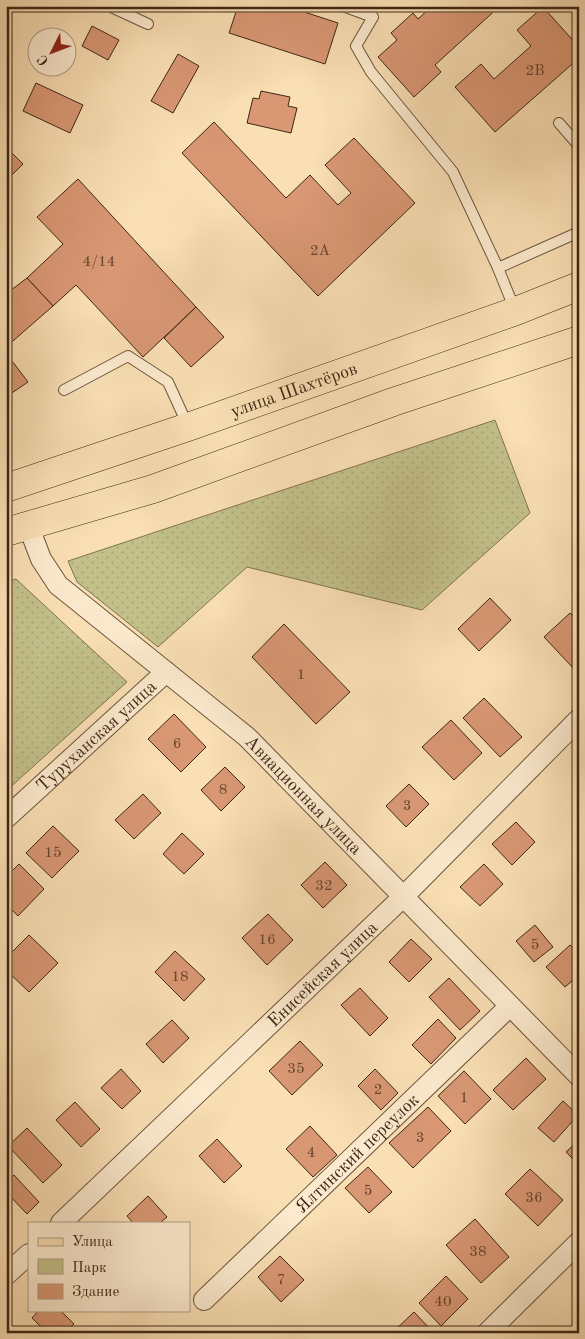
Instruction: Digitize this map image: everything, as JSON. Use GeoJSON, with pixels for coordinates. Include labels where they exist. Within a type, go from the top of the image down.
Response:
{"type":"FeatureCollection","features":[{"type":"Feature","properties":{"kind":"main road","name":"улица Шахтёров"},"geometry":{"type":"LineString","coordinates":[[6,488],[188,427],[516,311],[579,286]]}},
{"type":"Feature","properties":{"kind":"main road"},"geometry":{"type":"LineString","coordinates":[[17,528],[153,488],[393,402],[579,340]]}},
{"type":"Feature","properties":{"kind":"street","name":"Авиационная улица"},"geometry":{"type":"LineString","coordinates":[[17,528],[58,585],[248,737],[579,1076]]}},
{"type":"Feature","properties":{"kind":"street","name":"Туруханская улица"},"geometry":{"type":"LineString","coordinates":[[6,818],[166,672]]}},
{"type":"Feature","properties":{"kind":"street","name":"Енисейская улица"},"geometry":{"type":"LineString","coordinates":[[62,1222],[403,897],[579,719]]}},
{"type":"Feature","properties":{"kind":"street","name":"Ялтинский переулок"},"geometry":{"type":"LineString","coordinates":[[204,1300],[510,1006]]}},
{"type":"Feature","properties":{"kind":"street"},"geometry":{"type":"LineString","coordinates":[[487,1333],[579,1242]]}},
{"type":"Feature","properties":{"kind":"street"},"geometry":{"type":"LineString","coordinates":[[6,1275],[28,1255]]}},
{"type":"Feature","properties":{"kind":"lane"},"geometry":{"type":"LineString","coordinates":[[109,6],[148,24]]}},
{"type":"Feature","properties":{"kind":"lane"},"geometry":{"type":"LineString","coordinates":[[343,6],[373,17],[356,46],[371,72],[452,172],[498,268],[516,311]]}},
{"type":"Feature","properties":{"kind":"lane"},"geometry":{"type":"LineString","coordinates":[[559,123],[579,146]]}},
{"type":"Feature","properties":{"kind":"lane"},"geometry":{"type":"LineString","coordinates":[[498,268],[579,232]]}},
{"type":"Feature","properties":{"kind":"lane"},"geometry":{"type":"LineString","coordinates":[[64,390],[128,356],[168,382],[188,427]]}},
{"type":"Feature","properties":{"kind":"green space"},"geometry":{"type":"Polygon","coordinates":[[[495,420],[530,513],[422,610],[247,567],[158,647],[77,582],[68,561],[495,420]]]}},
{"type":"Feature","properties":{"kind":"green space"},"geometry":{"type":"Polygon","coordinates":[[[16,579],[127,682],[6,791],[6,582],[16,579]]]}},
{"type":"Feature","properties":{"kind":"building"},"geometry":{"type":"Polygon","coordinates":[[[238,6],[286,6],[338,23],[325,64],[229,33],[238,6]]]}},
{"type":"Feature","properties":{"kind":"building"},"geometry":{"type":"Polygon","coordinates":[[[432,6],[500,6],[435,65],[441,72],[414,97],[378,57],[397,40],[391,33],[413,13],[418,19],[432,6]]]}},
{"type":"Feature","properties":{"kind":"building"},"geometry":{"type":"Polygon","coordinates":[[[543,7],[579,47],[579,58],[495,132],[455,87],[481,64],[494,79],[531,46],[517,30],[543,7]]]}},
{"type":"Feature","properties":{"kind":"building"},"geometry":{"type":"Polygon","coordinates":[[[92,26],[119,40],[108,60],[82,46],[92,26]]]}},
{"type":"Feature","properties":{"kind":"building"},"geometry":{"type":"Polygon","coordinates":[[[178,54],[199,66],[173,113],[151,101],[178,54]]]}},
{"type":"Feature","properties":{"kind":"building"},"geometry":{"type":"Polygon","coordinates":[[[36,83],[83,105],[70,133],[23,111],[36,83]]]}},
{"type":"Feature","properties":{"kind":"building"},"geometry":{"type":"Polygon","coordinates":[[[261,91],[290,97],[288,106],[297,108],[291,133],[247,123],[253,98],[259,99],[261,91]]]}},
{"type":"Feature","properties":{"kind":"building"},"geometry":{"type":"Polygon","coordinates":[[[214,122],[286,198],[310,175],[338,205],[351,193],[325,165],[354,138],[415,203],[318,296],[182,153],[214,122]]]}},
{"type":"Feature","properties":{"kind":"building"},"geometry":{"type":"Polygon","coordinates":[[[6,147],[23,164],[6,181],[6,147]]]}},
{"type":"Feature","properties":{"kind":"building"},"geometry":{"type":"Polygon","coordinates":[[[78,179],[196,307],[143,357],[76,285],[53,306],[27,278],[63,244],[37,217],[78,179]]]}},
{"type":"Feature","properties":{"kind":"building"},"geometry":{"type":"Polygon","coordinates":[[[27,278],[53,306],[6,347],[6,294],[27,278]]]}},
{"type":"Feature","properties":{"kind":"building"},"geometry":{"type":"Polygon","coordinates":[[[196,307],[224,337],[191,367],[164,338],[196,307]]]}},
{"type":"Feature","properties":{"kind":"building"},"geometry":{"type":"Polygon","coordinates":[[[6,353],[28,382],[6,397],[6,353]]]}},
{"type":"Feature","properties":{"kind":"building"},"geometry":{"type":"Polygon","coordinates":[[[490,598],[511,620],[479,651],[458,629],[490,598]]]}},
{"type":"Feature","properties":{"kind":"building"},"geometry":{"type":"Polygon","coordinates":[[[570,613],[579,622],[579,664],[574,669],[544,637],[570,613]]]}},
{"type":"Feature","properties":{"kind":"building"},"geometry":{"type":"Polygon","coordinates":[[[284,624],[350,692],[316,724],[252,657],[284,624]]]}},
{"type":"Feature","properties":{"kind":"building"},"geometry":{"type":"Polygon","coordinates":[[[484,698],[522,737],[500,757],[463,718],[484,698]]]}},
{"type":"Feature","properties":{"kind":"building"},"geometry":{"type":"Polygon","coordinates":[[[174,714],[206,747],[181,772],[148,739],[174,714]]]}},
{"type":"Feature","properties":{"kind":"building"},"geometry":{"type":"Polygon","coordinates":[[[451,720],[482,753],[454,780],[422,747],[451,720]]]}},
{"type":"Feature","properties":{"kind":"building"},"geometry":{"type":"Polygon","coordinates":[[[225,767],[245,787],[221,811],[201,790],[225,767]]]}},
{"type":"Feature","properties":{"kind":"building"},"geometry":{"type":"Polygon","coordinates":[[[409,784],[429,804],[406,827],[386,806],[409,784]]]}},
{"type":"Feature","properties":{"kind":"building"},"geometry":{"type":"Polygon","coordinates":[[[143,794],[161,813],[134,839],[115,820],[143,794]]]}},
{"type":"Feature","properties":{"kind":"building"},"geometry":{"type":"Polygon","coordinates":[[[516,822],[535,842],[512,865],[492,844],[516,822]]]}},
{"type":"Feature","properties":{"kind":"building"},"geometry":{"type":"Polygon","coordinates":[[[53,826],[79,851],[52,878],[26,853],[53,826]]]}},
{"type":"Feature","properties":{"kind":"building"},"geometry":{"type":"Polygon","coordinates":[[[182,833],[204,854],[184,874],[163,854],[182,833]]]}},
{"type":"Feature","properties":{"kind":"building"},"geometry":{"type":"Polygon","coordinates":[[[325,862],[347,885],[323,908],[301,885],[325,862]]]}},
{"type":"Feature","properties":{"kind":"building"},"geometry":{"type":"Polygon","coordinates":[[[19,864],[44,889],[18,916],[6,904],[6,877],[19,864]]]}},
{"type":"Feature","properties":{"kind":"building"},"geometry":{"type":"Polygon","coordinates":[[[484,864],[503,884],[480,906],[460,887],[484,864]]]}},
{"type":"Feature","properties":{"kind":"building"},"geometry":{"type":"Polygon","coordinates":[[[268,914],[293,940],[267,965],[242,938],[268,914]]]}},
{"type":"Feature","properties":{"kind":"building"},"geometry":{"type":"Polygon","coordinates":[[[535,925],[553,947],[534,962],[516,941],[535,925]]]}},
{"type":"Feature","properties":{"kind":"building"},"geometry":{"type":"Polygon","coordinates":[[[29,935],[58,963],[29,992],[6,970],[6,958],[29,935]]]}},
{"type":"Feature","properties":{"kind":"building"},"geometry":{"type":"Polygon","coordinates":[[[411,939],[432,959],[409,982],[389,962],[411,939]]]}},
{"type":"Feature","properties":{"kind":"building"},"geometry":{"type":"Polygon","coordinates":[[[570,945],[579,953],[579,975],[565,987],[546,967],[570,945]]]}},
{"type":"Feature","properties":{"kind":"building"},"geometry":{"type":"Polygon","coordinates":[[[175,951],[205,979],[184,1001],[155,972],[175,951]]]}},
{"type":"Feature","properties":{"kind":"building"},"geometry":{"type":"Polygon","coordinates":[[[449,978],[480,1011],[460,1030],[429,997],[449,978]]]}},
{"type":"Feature","properties":{"kind":"building"},"geometry":{"type":"Polygon","coordinates":[[[360,988],[388,1018],[370,1036],[341,1005],[360,988]]]}},
{"type":"Feature","properties":{"kind":"building"},"geometry":{"type":"Polygon","coordinates":[[[438,1019],[456,1038],[431,1064],[412,1045],[438,1019]]]}},
{"type":"Feature","properties":{"kind":"building"},"geometry":{"type":"Polygon","coordinates":[[[172,1020],[189,1038],[163,1063],[146,1044],[172,1020]]]}},
{"type":"Feature","properties":{"kind":"building"},"geometry":{"type":"Polygon","coordinates":[[[300,1041],[323,1065],[292,1095],[269,1071],[300,1041]]]}},
{"type":"Feature","properties":{"kind":"building"},"geometry":{"type":"Polygon","coordinates":[[[526,1058],[546,1079],[513,1110],[493,1090],[526,1058]]]}},
{"type":"Feature","properties":{"kind":"building"},"geometry":{"type":"Polygon","coordinates":[[[121,1069],[141,1091],[122,1109],[101,1088],[121,1069]]]}},
{"type":"Feature","properties":{"kind":"building"},"geometry":{"type":"Polygon","coordinates":[[[375,1069],[398,1093],[381,1110],[358,1086],[375,1069]]]}},
{"type":"Feature","properties":{"kind":"building"},"geometry":{"type":"Polygon","coordinates":[[[464,1071],[491,1099],[465,1124],[438,1096],[464,1071]]]}},
{"type":"Feature","properties":{"kind":"building"},"geometry":{"type":"Polygon","coordinates":[[[563,1101],[578,1115],[554,1142],[538,1128],[563,1101]]]}},
{"type":"Feature","properties":{"kind":"building"},"geometry":{"type":"Polygon","coordinates":[[[75,1102],[100,1129],[81,1147],[56,1120],[75,1102]]]}},
{"type":"Feature","properties":{"kind":"building"},"geometry":{"type":"Polygon","coordinates":[[[428,1107],[451,1131],[413,1168],[389,1143],[428,1107]]]}},
{"type":"Feature","properties":{"kind":"building"},"geometry":{"type":"Polygon","coordinates":[[[310,1126],[337,1155],[313,1177],[286,1149],[310,1126]]]}},
{"type":"Feature","properties":{"kind":"building"},"geometry":{"type":"Polygon","coordinates":[[[27,1128],[62,1165],[43,1183],[8,1146],[27,1128]]]}},
{"type":"Feature","properties":{"kind":"building"},"geometry":{"type":"Polygon","coordinates":[[[217,1139],[242,1166],[224,1183],[199,1156],[217,1139]]]}},
{"type":"Feature","properties":{"kind":"building"},"geometry":{"type":"Polygon","coordinates":[[[579,1140],[579,1165],[566,1152],[579,1140]]]}},
{"type":"Feature","properties":{"kind":"building"},"geometry":{"type":"Polygon","coordinates":[[[368,1167],[392,1192],[369,1213],[345,1188],[368,1167]]]}},
{"type":"Feature","properties":{"kind":"building"},"geometry":{"type":"Polygon","coordinates":[[[530,1169],[563,1200],[538,1226],[505,1194],[530,1169]]]}},
{"type":"Feature","properties":{"kind":"building"},"geometry":{"type":"Polygon","coordinates":[[[14,1175],[39,1202],[27,1214],[6,1192],[6,1183],[14,1175]]]}},
{"type":"Feature","properties":{"kind":"building"},"geometry":{"type":"Polygon","coordinates":[[[148,1196],[167,1217],[161,1222],[132,1222],[127,1216],[148,1196]]]}},
{"type":"Feature","properties":{"kind":"building"},"geometry":{"type":"Polygon","coordinates":[[[475,1219],[509,1257],[481,1283],[446,1245],[475,1219]]]}},
{"type":"Feature","properties":{"kind":"building"},"geometry":{"type":"Polygon","coordinates":[[[280,1256],[304,1280],[281,1302],[258,1277],[280,1256]]]}},
{"type":"Feature","properties":{"kind":"building"},"geometry":{"type":"Polygon","coordinates":[[[446,1276],[468,1299],[441,1326],[419,1303],[446,1276]]]}},
{"type":"Feature","properties":{"kind":"building"},"geometry":{"type":"Polygon","coordinates":[[[37,1312],[62,1312],[74,1324],[65,1333],[47,1333],[32,1318],[37,1312]]]}},
{"type":"Feature","properties":{"kind":"building"},"geometry":{"type":"Polygon","coordinates":[[[414,1312],[434,1333],[398,1333],[395,1330],[414,1312]]]}},
{"type":"Feature","properties":{"kind":"building"},"geometry":{"type":"Polygon","coordinates":[[[237,1328],[241,1333],[231,1333],[237,1328]]]}}]}
